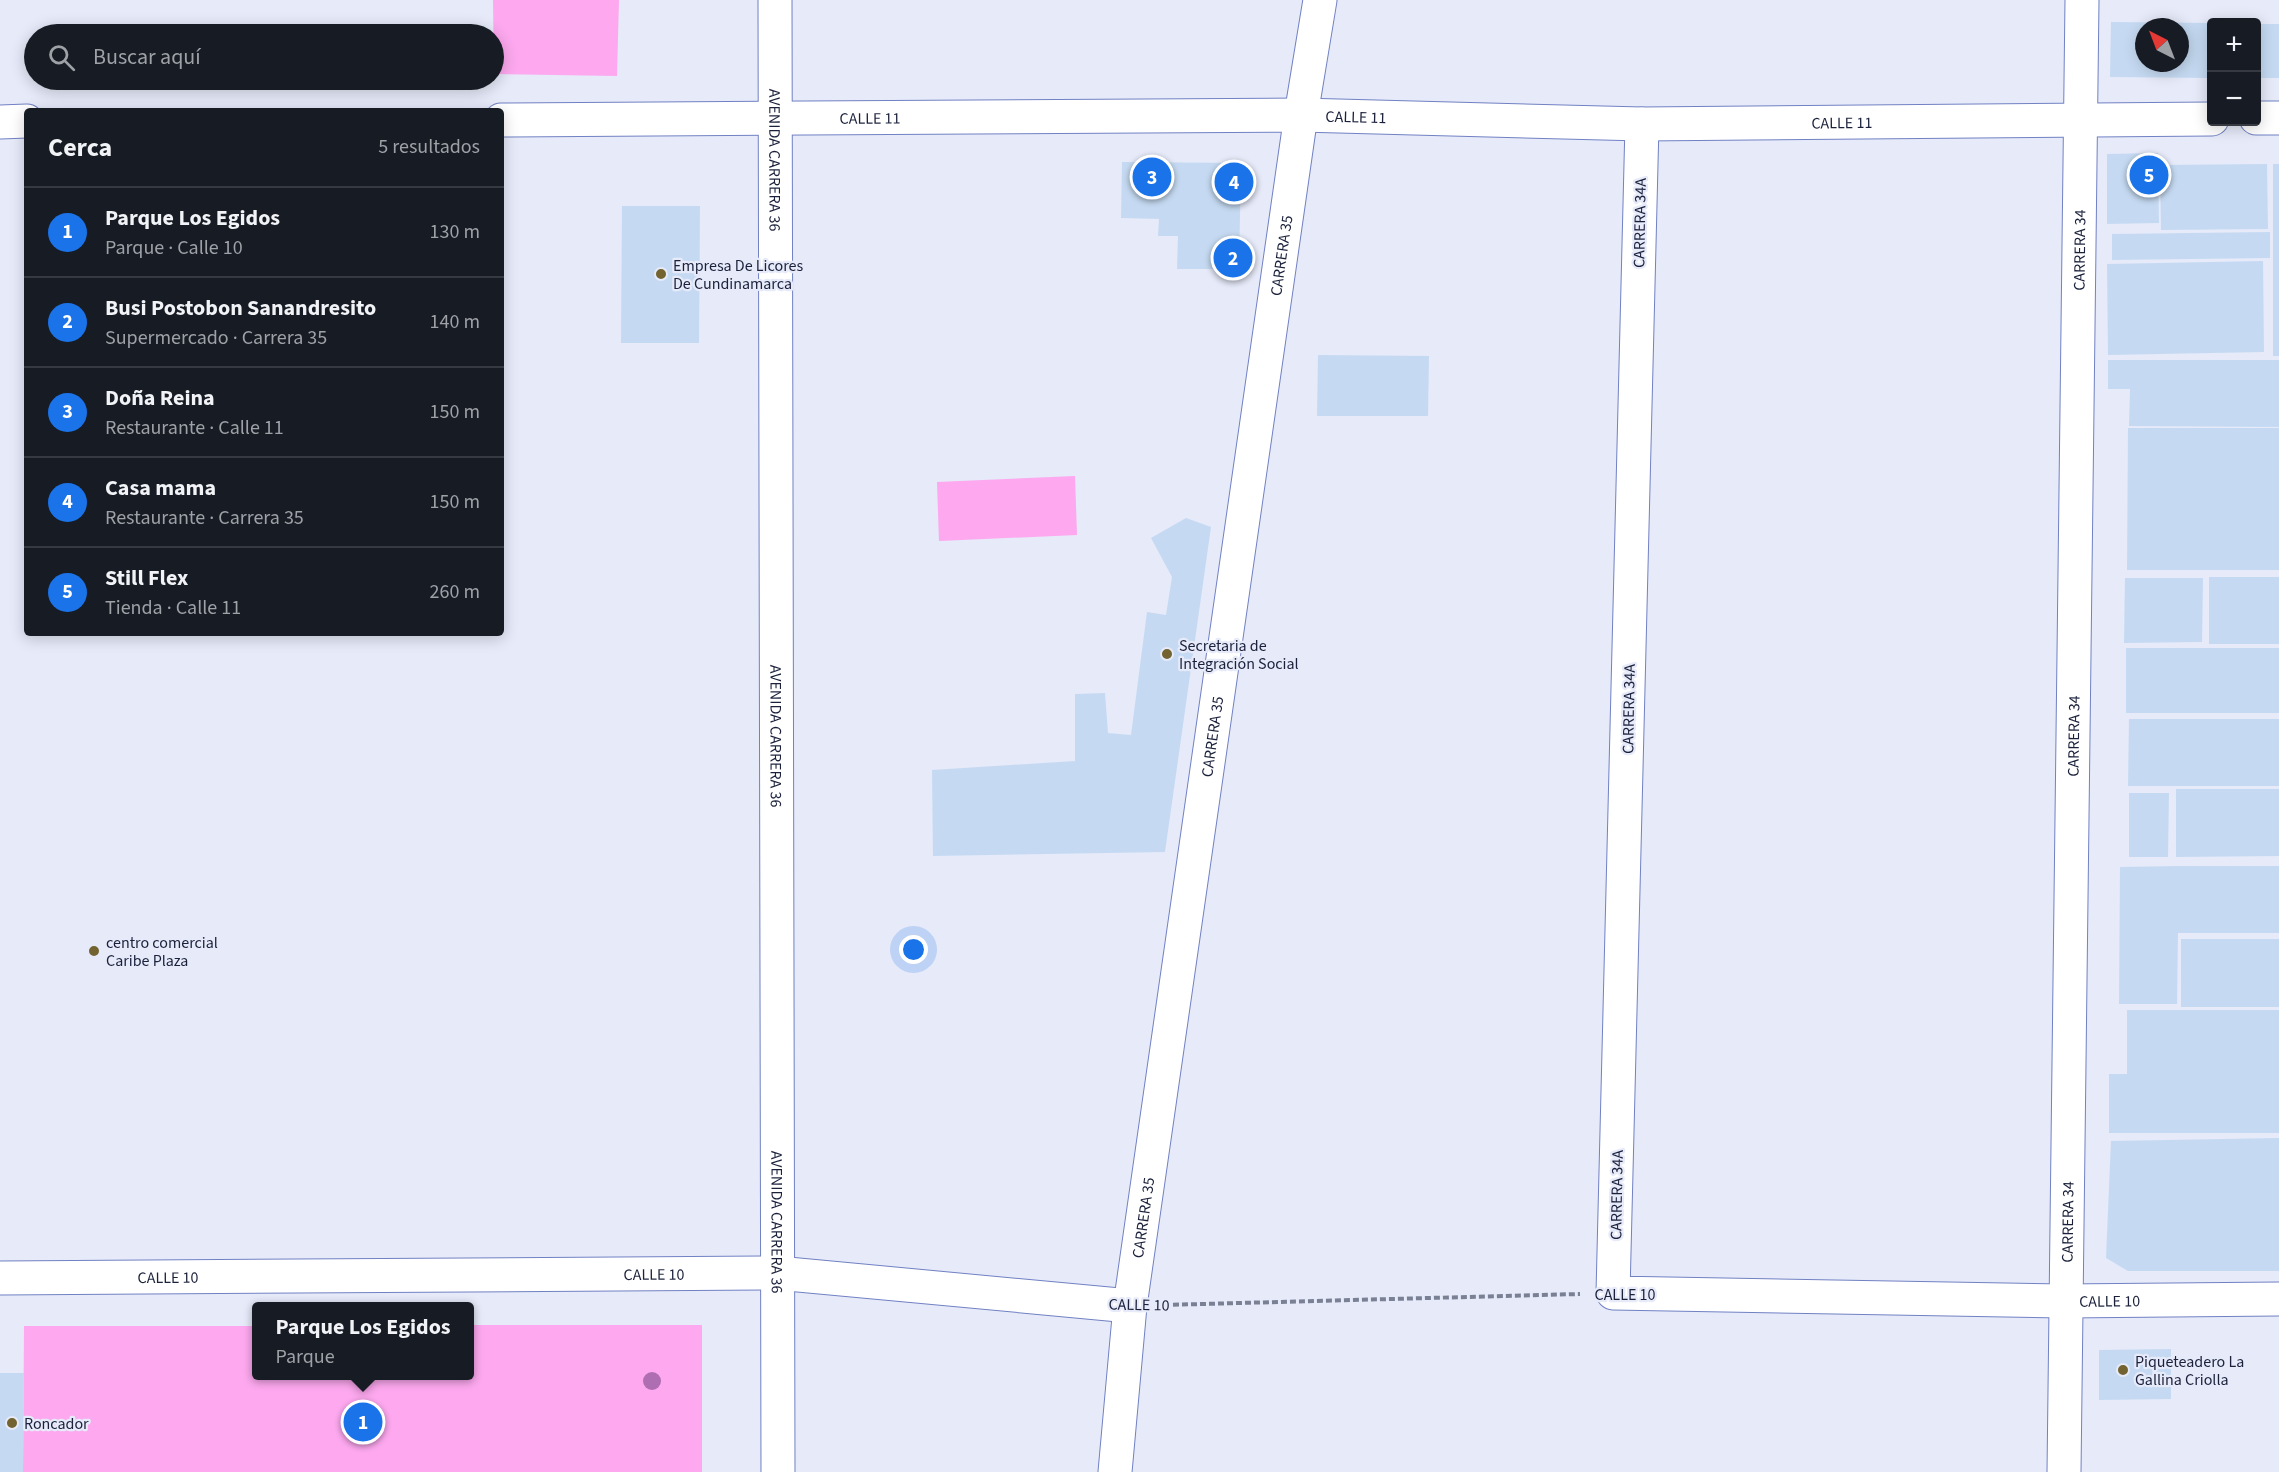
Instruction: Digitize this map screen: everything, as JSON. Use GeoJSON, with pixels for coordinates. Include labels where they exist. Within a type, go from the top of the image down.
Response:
{"type":"FeatureCollection","features":[{"type":"Feature","properties":{"kind":"street","name":"AVENIDA CARRERA 36"},"geometry":{"type":"LineString","coordinates":[[775,0],[778,1472]]}},
{"type":"Feature","properties":{"kind":"street","name":"CARRERA 35"},"geometry":{"type":"LineString","coordinates":[[1115,1472],[1130,1306],[1301,116],[1320,0]]}},
{"type":"Feature","properties":{"kind":"street","name":"CARRERA 34"},"geometry":{"type":"LineString","coordinates":[[2064,1472],[2064,1300],[2082,0]]}},
{"type":"Feature","properties":{"kind":"street","name":"CALLE 11"},"geometry":{"type":"LineString","coordinates":[[504,120],[1301,116],[1642,124],[2207,119]]}},
{"type":"Feature","properties":{"kind":"street"},"geometry":{"type":"LineString","coordinates":[[2261,118],[2279,118]]}},
{"type":"Feature","properties":{"kind":"street"},"geometry":{"type":"LineString","coordinates":[[0,122],[24,122]]}},
{"type":"Feature","properties":{"kind":"street","name":"CARRERA 34A"},"geometry":{"type":"LineString","coordinates":[[1613,1293],[1642,124]]}},
{"type":"Feature","properties":{"kind":"street","name":"CALLE 10"},"geometry":{"type":"LineString","coordinates":[[0,1278],[777,1273],[1130,1306]]}},
{"type":"Feature","properties":{"kind":"street","name":"CALLE 10"},"geometry":{"type":"LineString","coordinates":[[1613,1293],[2064,1300],[2279,1299]]}},
{"type":"Feature","properties":{"kind":"path","name":"CALLE 10"},"geometry":{"type":"LineString","coordinates":[[1130,1306],[1613,1293]]}},
{"type":"Feature","properties":{"kind":"shaded area"},"geometry":{"type":"Polygon","coordinates":[[[493,0],[619,0],[617,76],[504,74],[504,24],[493,24],[493,0]]]}},
{"type":"Feature","properties":{"kind":"shaded area"},"geometry":{"type":"Polygon","coordinates":[[[1075,476],[1077,535],[939,541],[937,482],[1075,476]]]}},
{"type":"Feature","properties":{"kind":"shaded area"},"geometry":{"type":"Polygon","coordinates":[[[474,1325],[702,1325],[702,1472],[23,1472],[24,1326],[252,1326],[252,1380],[474,1380],[474,1325]]]}},
{"type":"Feature","properties":{"kind":"building"},"geometry":{"type":"Polygon","coordinates":[[[2111,22],[2135,22],[2135,72],[2189,72],[2189,23],[2207,23],[2207,78],[2110,77],[2111,22]]]}},
{"type":"Feature","properties":{"kind":"building"},"geometry":{"type":"Polygon","coordinates":[[[2261,24],[2279,24],[2279,78],[2261,78],[2261,24]]]}},
{"type":"Feature","properties":{"kind":"building"},"geometry":{"type":"Polygon","coordinates":[[[2158,153],[2159,223],[2107,224],[2107,154],[2158,153]]]}},
{"type":"Feature","properties":{"kind":"building"},"geometry":{"type":"Polygon","coordinates":[[[1122,162],[1241,163],[1239,269],[1177,269],[1178,236],[1158,236],[1159,219],[1121,218],[1122,162]]]}},
{"type":"Feature","properties":{"kind":"building"},"geometry":{"type":"Polygon","coordinates":[[[2267,164],[2268,229],[2161,230],[2160,165],[2267,164]]]}},
{"type":"Feature","properties":{"kind":"building"},"geometry":{"type":"Polygon","coordinates":[[[2273,164],[2279,164],[2279,356],[2273,356],[2273,164]]]}},
{"type":"Feature","properties":{"kind":"building","name":"Empresa De Licores De Cundinamarca"},"geometry":{"type":"Polygon","coordinates":[[[622,206],[700,206],[699,343],[621,343],[622,206]]]}},
{"type":"Feature","properties":{"kind":"building"},"geometry":{"type":"Polygon","coordinates":[[[2270,232],[2270,258],[2112,260],[2112,234],[2270,232]]]}},
{"type":"Feature","properties":{"kind":"building"},"geometry":{"type":"Polygon","coordinates":[[[2263,261],[2264,352],[2108,355],[2107,264],[2263,261]]]}},
{"type":"Feature","properties":{"kind":"building"},"geometry":{"type":"Polygon","coordinates":[[[1318,355],[1429,356],[1428,416],[1317,416],[1318,355]]]}},
{"type":"Feature","properties":{"kind":"building"},"geometry":{"type":"Polygon","coordinates":[[[2108,360],[2279,360],[2279,427],[2129,426],[2130,389],[2108,389],[2108,360]]]}},
{"type":"Feature","properties":{"kind":"building"},"geometry":{"type":"Polygon","coordinates":[[[2128,428],[2279,428],[2279,570],[2127,570],[2128,428]]]}},
{"type":"Feature","properties":{"kind":"building","name":"Secretaria de Integración Social"},"geometry":{"type":"Polygon","coordinates":[[[1186,518],[1211,527],[1165,852],[933,856],[932,770],[1075,761],[1075,694],[1105,693],[1108,733],[1131,735],[1147,612],[1166,615],[1172,577],[1151,538],[1186,518]]]}},
{"type":"Feature","properties":{"kind":"building"},"geometry":{"type":"Polygon","coordinates":[[[2209,577],[2279,577],[2279,644],[2209,644],[2209,577]]]}},
{"type":"Feature","properties":{"kind":"building"},"geometry":{"type":"Polygon","coordinates":[[[2125,578],[2203,578],[2202,642],[2124,643],[2125,578]]]}},
{"type":"Feature","properties":{"kind":"building"},"geometry":{"type":"Polygon","coordinates":[[[2126,648],[2279,648],[2279,713],[2126,713],[2126,648]]]}},
{"type":"Feature","properties":{"kind":"building"},"geometry":{"type":"Polygon","coordinates":[[[2129,719],[2279,719],[2279,786],[2128,786],[2129,719]]]}},
{"type":"Feature","properties":{"kind":"building"},"geometry":{"type":"Polygon","coordinates":[[[2176,789],[2279,789],[2279,856],[2176,857],[2176,789]]]}},
{"type":"Feature","properties":{"kind":"building"},"geometry":{"type":"Polygon","coordinates":[[[2129,793],[2169,793],[2168,857],[2129,857],[2129,793]]]}},
{"type":"Feature","properties":{"kind":"building"},"geometry":{"type":"Polygon","coordinates":[[[2279,866],[2279,933],[2178,933],[2177,1004],[2119,1004],[2120,867],[2279,866]]]}},
{"type":"Feature","properties":{"kind":"building"},"geometry":{"type":"Polygon","coordinates":[[[2181,939],[2279,939],[2279,1007],[2181,1007],[2181,939]]]}},
{"type":"Feature","properties":{"kind":"building"},"geometry":{"type":"Polygon","coordinates":[[[2127,1010],[2279,1010],[2279,1133],[2109,1133],[2109,1074],[2127,1074],[2127,1010]]]}},
{"type":"Feature","properties":{"kind":"building"},"geometry":{"type":"Polygon","coordinates":[[[2279,1138],[2279,1271],[2128,1271],[2106,1258],[2111,1141],[2279,1138]]]}},
{"type":"Feature","properties":{"kind":"building"},"geometry":{"type":"Polygon","coordinates":[[[2171,1349],[2171,1399],[2099,1400],[2099,1350],[2171,1349]]]}},
{"type":"Feature","properties":{"kind":"building","name":"Roncador"},"geometry":{"type":"Polygon","coordinates":[[[0,1373],[24,1373],[23,1472],[0,1472],[0,1373]]]}},
{"type":"Feature","properties":{"kind":"place","name":"Still Flex"},"geometry":{"type":"Point","coordinates":[2149,175]}},
{"type":"Feature","properties":{"kind":"place","name":"Doña Reina"},"geometry":{"type":"Point","coordinates":[1152,177]}},
{"type":"Feature","properties":{"kind":"place","name":"Casa mama"},"geometry":{"type":"Point","coordinates":[1234,182]}},
{"type":"Feature","properties":{"kind":"place","name":"Busi Postobon Sanandresito"},"geometry":{"type":"Point","coordinates":[1233,258]}},
{"type":"Feature","properties":{"kind":"place","name":"Empresa De Licores De Cundinamarca"},"geometry":{"type":"Point","coordinates":[661,274]}},
{"type":"Feature","properties":{"kind":"place","name":"Secretaria de Integración Social"},"geometry":{"type":"Point","coordinates":[1167,654]}},
{"type":"Feature","properties":{"kind":"place","name":"centro comercial Caribe Plaza"},"geometry":{"type":"Point","coordinates":[94,951]}},
{"type":"Feature","properties":{"kind":"place","name":"Piqueteadero La Gallina Criolla"},"geometry":{"type":"Point","coordinates":[2123,1370]}},
{"type":"Feature","properties":{"kind":"place","name":"Parque Los Egidos"},"geometry":{"type":"Point","coordinates":[363,1422]}},
{"type":"Feature","properties":{"kind":"place","name":"Roncador"},"geometry":{"type":"Point","coordinates":[12,1423]}}]}
